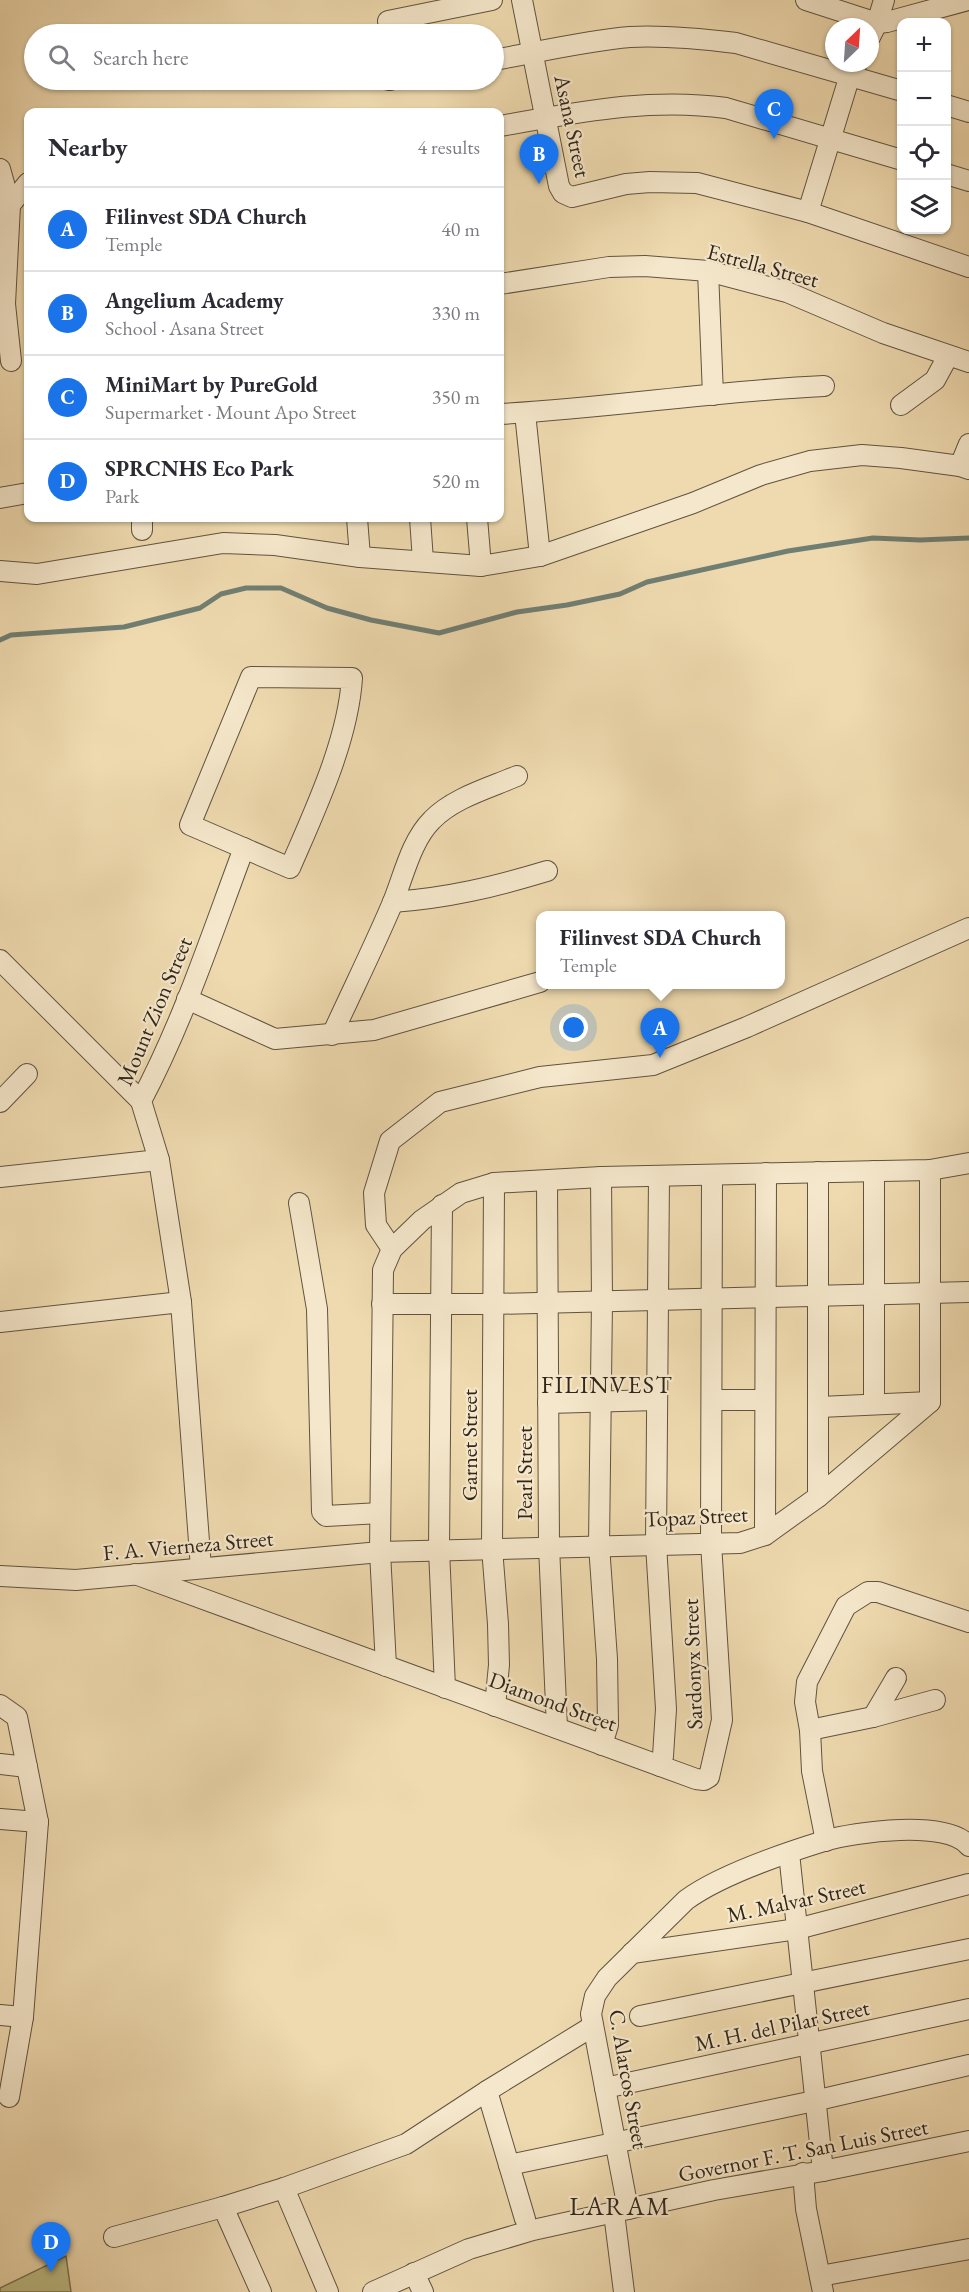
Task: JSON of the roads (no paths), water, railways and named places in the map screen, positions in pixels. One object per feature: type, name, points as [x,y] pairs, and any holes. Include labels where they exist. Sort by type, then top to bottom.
[{"type":"street","points":[[388,21],[492,0]]},
{"type":"street","name":"Asana Street","points":[[522,0],[559,186],[563,193],[572,197],[626,183],[697,183],[808,212]]},
{"type":"street","points":[[806,0],[847,18]]},
{"type":"street","points":[[878,18],[884,0]]},
{"type":"street","points":[[879,27],[887,22],[968,0]]},
{"type":"street","points":[[504,58],[591,42],[633,37],[713,40],[825,63]]},
{"type":"street","points":[[852,72],[808,212],[969,267]]},
{"type":"street","points":[[860,72],[897,89]]},
{"type":"street","points":[[504,125],[618,106],[700,104],[726,108],[897,159]]},
{"type":"street","points":[[951,107],[969,112]]},
{"type":"street","points":[[0,169],[10,205],[3,303],[13,361]]},
{"type":"street","points":[[951,176],[969,181]]},
{"type":"street","points":[[10,205],[24,188]]},
{"type":"street","name":"Estrella Street","points":[[504,283],[609,267],[645,266],[708,271],[787,292],[883,333],[969,362]]},
{"type":"street","points":[[708,271],[713,395]]},
{"type":"street","points":[[901,405],[935,380],[948,356]]},
{"type":"street","points":[[504,414],[768,388],[824,386]]},
{"type":"street","points":[[525,413],[540,556]]},
{"type":"street","points":[[0,572],[37,574],[223,543],[275,544],[360,558],[481,566],[540,556],[693,503],[761,475],[810,461],[862,455],[901,458],[965,468],[969,444]]},
{"type":"street","points":[[0,498],[24,494]]},
{"type":"street","points":[[357,522],[360,558]]},
{"type":"street","points":[[420,522],[423,561]]},
{"type":"street","points":[[477,522],[481,566]]},
{"type":"street","points":[[251,677],[352,678],[351,696],[327,782],[290,868],[244,848],[190,825],[251,677]]},
{"type":"street","points":[[332,1035],[393,902],[412,850],[430,821],[458,802],[517,776]]},
{"type":"street","name":"Mount Zion Street","points":[[201,1568],[181,1302],[159,1160],[141,1101],[155,1075],[187,999],[244,848]]},
{"type":"street","points":[[393,902],[428,900],[466,894],[547,871]]},
{"type":"street","points":[[392,1249],[376,1225],[374,1193],[390,1141],[440,1102],[540,1077],[653,1065],[747,1027],[969,928]]},
{"type":"street","points":[[0,960],[141,1101]]},
{"type":"street","points":[[187,999],[275,1039],[374,1030],[536,983]]},
{"type":"street","points":[[0,1102],[27,1074]]},
{"type":"street","points":[[0,1177],[159,1160]]},
{"type":"street","points":[[386,1666],[380,1552],[383,1270],[392,1249],[442,1205],[461,1193],[494,1183],[601,1177],[930,1170],[969,1163]]},
{"type":"street","points":[[820,1407],[930,1402],[930,1170]]},
{"type":"street","points":[[874,1171],[874,1404]]},
{"type":"street","points":[[818,1172],[817,1295],[820,1407],[818,1497]]},
{"type":"street","points":[[765,1535],[766,1173]]},
{"type":"street","points":[[711,1543],[712,1174]]},
{"type":"street","points":[[659,1176],[656,1544],[666,1709],[663,1756],[660,1766]]},
{"type":"street","points":[[601,1177],[599,1545],[608,1659],[608,1725],[602,1745]]},
{"type":"street","name":"Pearl Street","points":[[547,1181],[549,1546],[557,1728]]},
{"type":"street","name":"Garnet Street","points":[[494,1183],[492,1548],[499,1665],[495,1706]]},
{"type":"street","points":[[298,1203],[317,1309],[322,1512],[326,1516],[380,1513]]},
{"type":"street","points":[[442,1205],[440,1550],[445,1688]]},
{"type":"street","points":[[382,1304],[494,1304],[969,1292]]},
{"type":"street","points":[[0,1322],[181,1302]]},
{"type":"street","points":[[548,1404],[657,1400]]},
{"type":"street","points":[[712,1400],[765,1400]]},
{"type":"street","name":"Topaz Street","points":[[380,1552],[740,1543],[765,1535],[818,1497],[930,1402]]},
{"type":"street","name":"Sardonyx Street","points":[[704,1780],[710,1777],[722,1720],[711,1543]]},
{"type":"street","name":"F. A. Vierneza Street","points":[[0,1576],[76,1580],[380,1552]]},
{"type":"street","name":"Diamond Street","points":[[135,1574],[660,1766],[704,1780]]},
{"type":"street","points":[[826,1841],[812,1771],[810,1730],[805,1702],[807,1682],[846,1606],[858,1596],[868,1592],[878,1592],[969,1622]]},
{"type":"street","points":[[873,1717],[896,1678]]},
{"type":"street","points":[[810,1730],[873,1717],[935,1700]]},
{"type":"street","points":[[0,1705],[18,1717],[38,1822],[23,2017],[7,2071],[9,2097]]},
{"type":"street","points":[[0,1764],[27,1767]]},
{"type":"street","points":[[0,1819],[38,1822]]},
{"type":"street","name":"C. Alarcos Street","points":[[624,2292],[621,2211],[615,2141],[591,2005],[607,1978],[686,1900],[699,1891],[713,1883],[789,1853],[826,1841],[875,1832],[950,1833],[969,1846]]},
{"type":"street","points":[[789,1853],[823,2171]]},
{"type":"street","name":"M. Malvar Street","points":[[632,1953],[797,1929],[969,1884]]},
{"type":"street","points":[[640,2016],[802,1985],[969,1949]]},
{"type":"street","name":"M. H. del Pilar Street","points":[[605,2088],[969,2009]]},
{"type":"street","points":[[0,2015],[23,2017]]},
{"type":"street","points":[[114,2236],[284,2188],[406,2144],[593,2026]]},
{"type":"street","points":[[509,2165],[814,2101],[969,2065]]},
{"type":"street","points":[[487,2091],[525,2218]]},
{"type":"street","name":"Governor F. T. San Luis Street","points":[[373,2292],[469,2249],[532,2230],[969,2141]]},
{"type":"street","points":[[803,2174],[806,2209],[821,2284],[969,2248]]},
{"type":"street","points":[[284,2188],[328,2292]]},
{"type":"street","points":[[223,2207],[261,2292]]},
{"type":"street","points":[[414,2273],[423,2292]]},
{"type":"waterway","points":[[0,640],[11,635],[124,627],[200,608],[221,594],[246,588],[281,588],[327,608],[371,620],[439,633],[517,612],[620,594],[647,582],[788,551],[873,538],[920,540],[969,538]]},
{"type":"place","name":"MiniMart by PureGold","points":[[774,139]]},
{"type":"place","name":"Angelium Academy","points":[[539,184]]},
{"type":"place","name":"Filinvest SDA Church","points":[[660,1058]]},
{"type":"place","name":"SPRCNHS Eco Park","points":[[51,2272]]},
{"type":"district","name":"FILINVEST","points":[[607,1385]]},
{"type":"district","name":"LARAM","points":[[620,2206]]}]
